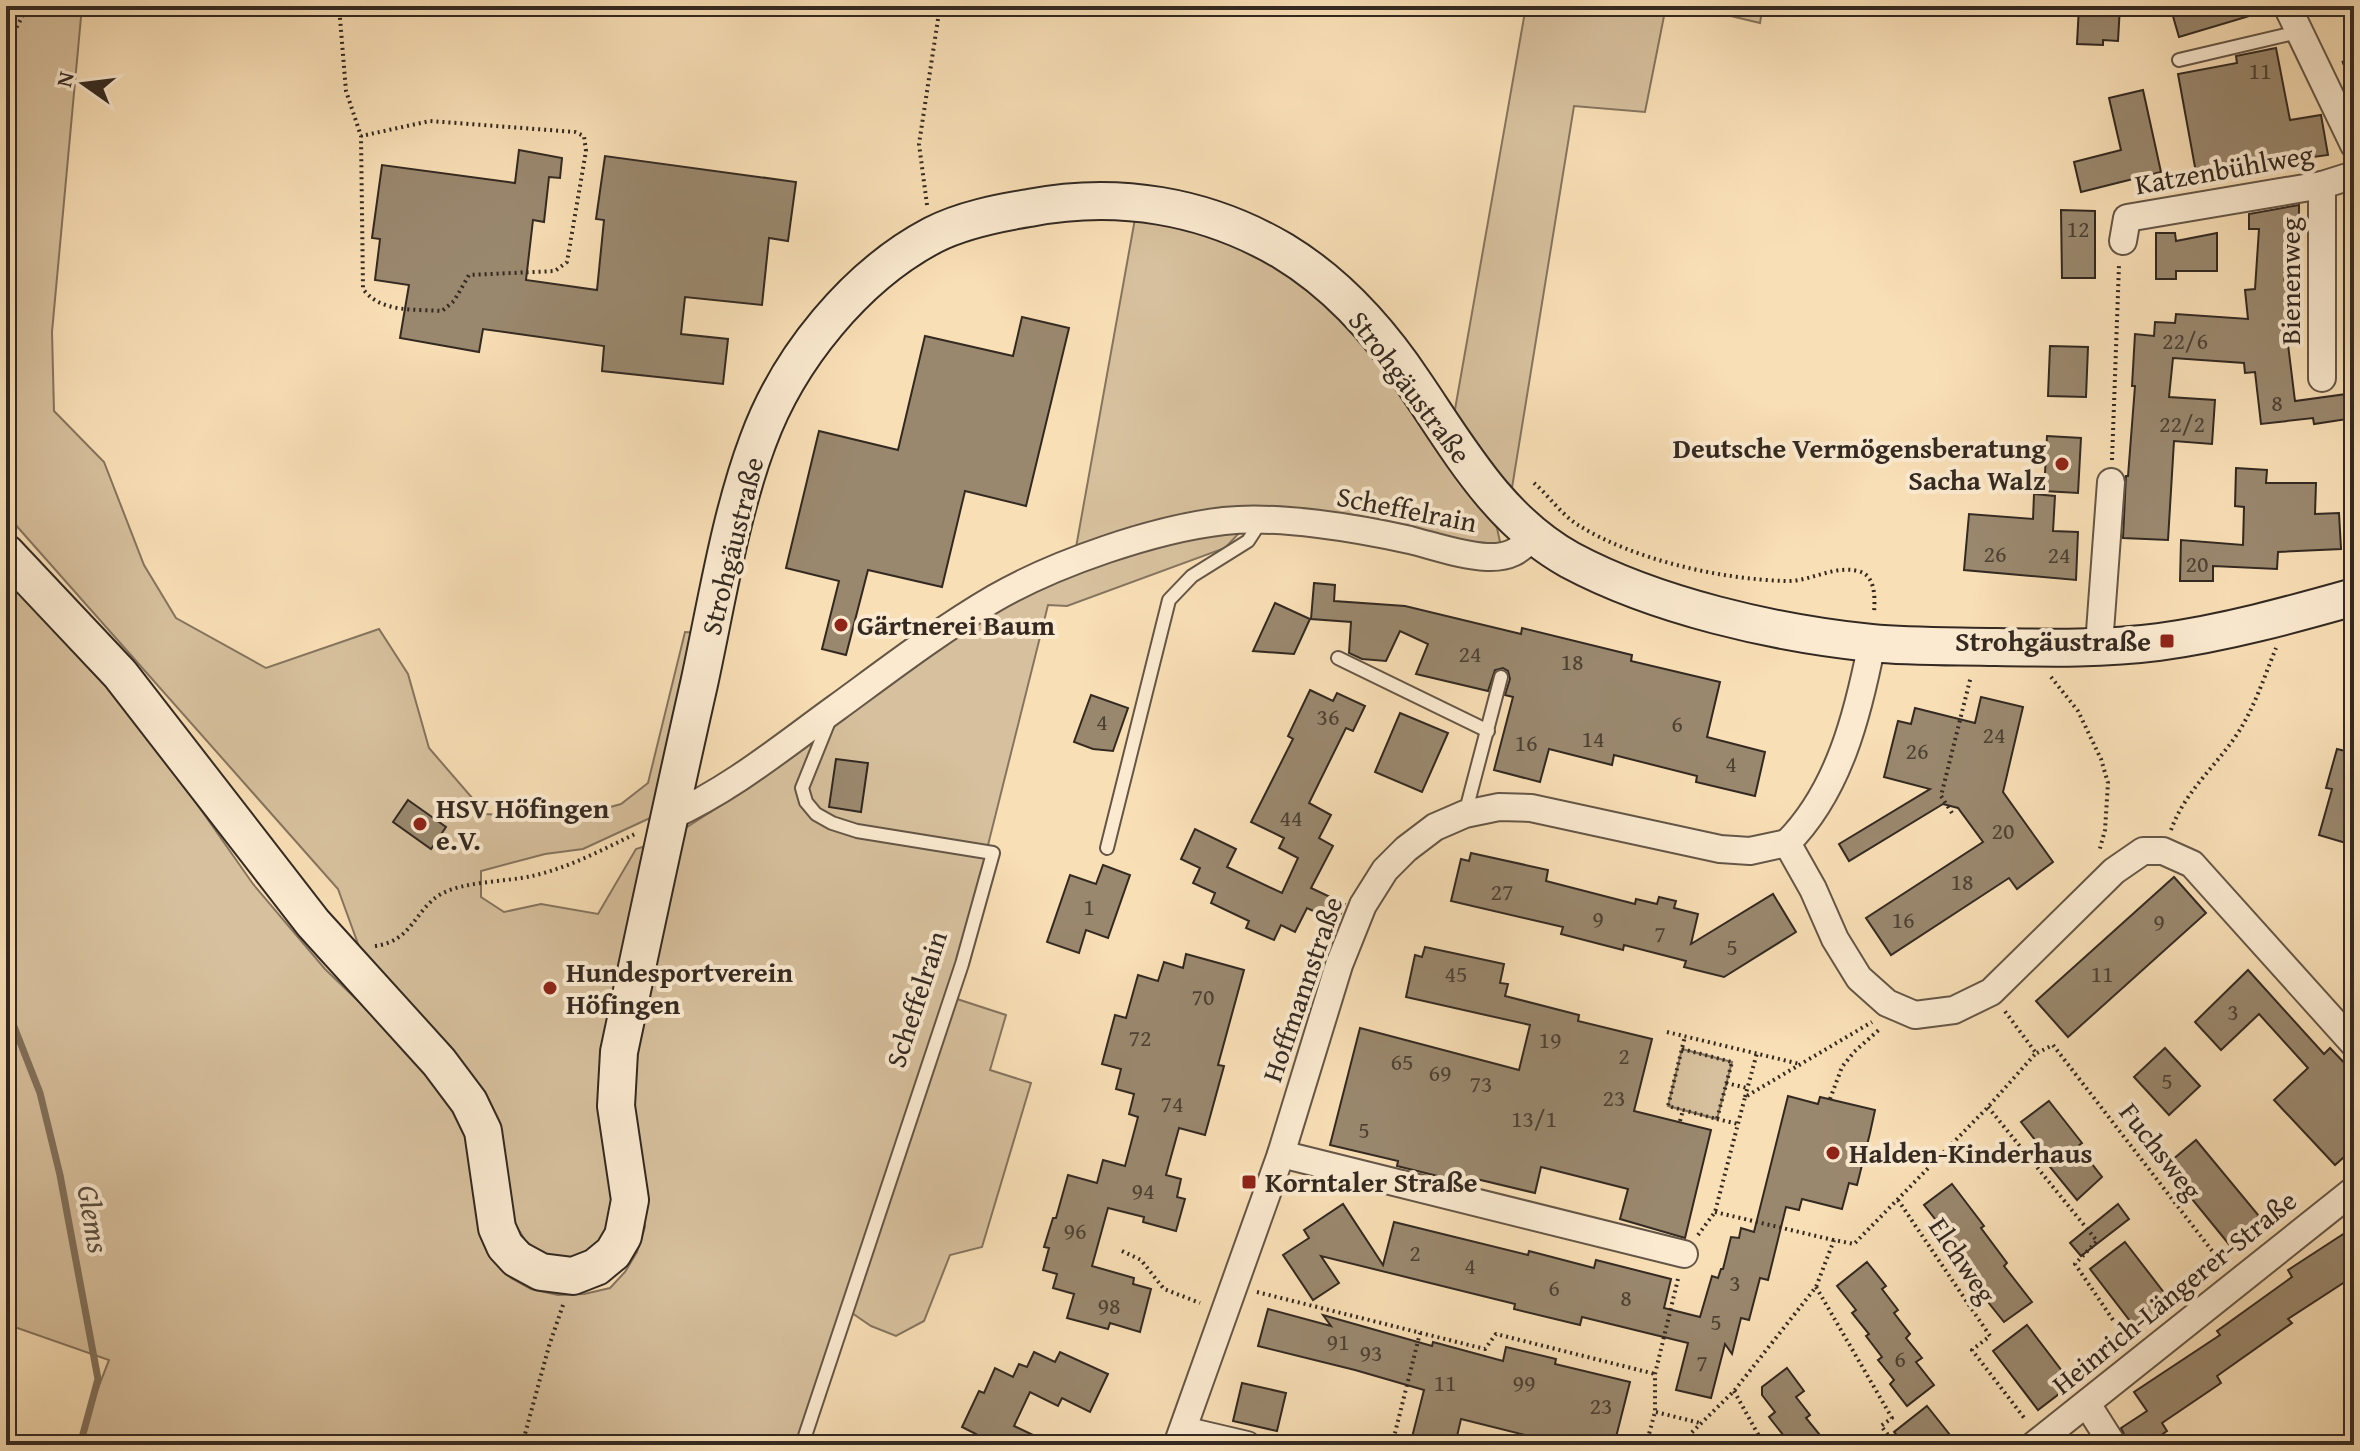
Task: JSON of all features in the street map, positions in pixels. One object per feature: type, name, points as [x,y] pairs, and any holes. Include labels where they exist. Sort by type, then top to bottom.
[{"type":"main road","name":"Strohgäustraße","points":[[573,1276],[596,1267],[613,1253],[623,1236],[627,1219],[630,1200],[616,1106],[619,1052],[740,501],[758,440],[784,382],[815,336],[846,302],[882,270],[935,234],[999,213],[1053,203],[1138,201],[1166,205],[1216,220],[1281,250],[1331,285],[1371,327],[1410,376],[1471,469],[1534,537],[1570,559],[1622,584],[1688,607],[1794,632],[1872,643],[2034,648],[2167,641],[2277,618],[2354,597]]},
{"type":"main road","points":[[6,553],[120,674],[313,923],[439,1062],[469,1102],[483,1131],[497,1228],[505,1246],[517,1259],[541,1272],[573,1276]]},
{"type":"street","points":[[2287,6],[2354,145]]},
{"type":"street","name":"Katzenbühlweg","points":[[2123,241],[2127,218],[2322,185],[2354,175]]},
{"type":"street","name":"Bienenweg","points":[[2322,185],[2322,378]]},
{"type":"street","points":[[2099,645],[2111,482]]},
{"type":"street","name":"Scheffelrain","points":[[669,817],[694,806],[780,750],[833,709],[996,597],[1049,572],[1160,534],[1225,521],[1316,524],[1486,557],[1516,554],[1534,537]]},
{"type":"street","points":[[1872,643],[1863,689],[1824,796],[1804,826],[1787,843],[1813,889],[1835,939],[1859,978],[1887,1003],[1915,1015],[1954,1010],[1991,992],[2114,871],[2143,851],[2163,851],[2192,864],[2354,1044]]},
{"type":"street","name":"Hoffmannstraße","points":[[1180,1438],[1281,1154],[1339,965],[1363,905],[1385,870],[1406,849],[1435,827],[1465,814],[1499,807],[1531,808],[1720,849],[1750,851],[1787,843]]},
{"type":"street","points":[[1281,1154],[1684,1254]]},
{"type":"street","name":"Heinrich-Längerer-Straße","points":[[2034,1445],[2354,1190]]},
{"type":"street","points":[[2087,1404],[2113,1445]]},
{"type":"street","points":[[1180,1438],[1247,1445]]},
{"type":"lane","points":[[2179,60],[2298,32]]},
{"type":"lane","points":[[1107,848],[1169,600],[1192,576],[1248,541],[1261,521]]},
{"type":"lane","points":[[1338,658],[1488,731]]},
{"type":"lane","points":[[1465,814],[1501,677]]},
{"type":"lane","name":"Scheffelrain","points":[[802,1445],[962,964],[993,853],[857,831],[816,814],[806,802],[802,788],[824,740],[833,709]]},
{"type":"path","points":[[6,55],[9,41],[28,6]]},
{"type":"path","points":[[339,6],[346,91],[361,136],[363,289],[371,299],[384,306],[442,311],[454,301],[469,275],[555,271],[567,262],[586,151],[584,136],[575,132],[430,121],[361,136]]},
{"type":"path","points":[[935,234],[924,191],[919,144],[940,6]]},
{"type":"path","points":[[2111,482],[2119,266],[2123,241]]},
{"type":"path","points":[[1534,483],[1577,524],[1618,546],[1663,560],[1731,575],[1787,581],[1810,579],[1838,570],[1859,571],[1874,586],[1872,643]]},
{"type":"path","points":[[2163,851],[2181,808],[2241,729],[2258,696],[2278,643],[2277,618]]},
{"type":"path","points":[[1952,813],[1941,796],[1978,647]]},
{"type":"path","points":[[2034,648],[2062,693],[2078,711],[2101,759],[2108,783],[2105,830],[2090,874],[2087,900]]},
{"type":"path","points":[[368,946],[396,941],[440,895],[470,886],[534,876],[593,855],[669,817]]},
{"type":"path","points":[[1715,1212],[1854,1244],[1988,1107],[2036,1053],[1991,992]]},
{"type":"path","points":[[1745,1097],[1872,1022],[1883,1026],[1842,1067],[1830,1099]]},
{"type":"path","points":[[1667,1032],[1800,1064]]},
{"type":"path","points":[[1685,1036],[1668,1106],[1738,1124]]},
{"type":"path","name":"Fuchsweg","points":[[2036,1053],[2053,1045],[2237,1282]]},
{"type":"path","points":[[1682,1049],[1732,1062],[1717,1119]]},
{"type":"path","points":[[1646,1445],[1655,1412],[1655,1374],[1684,1254],[1715,1212],[1757,1053]]},
{"type":"path","points":[[1726,1083],[1747,1088]]},
{"type":"path","points":[[1988,1107],[2097,1241],[2075,1264],[2128,1342]]},
{"type":"path","points":[[1680,1121],[1683,1110]]},
{"type":"path","name":"Elchweg","points":[[1898,1200],[1990,1336],[1972,1350],[2023,1415]]},
{"type":"path","points":[[1679,1445],[1734,1391],[1816,1287],[1834,1240]]},
{"type":"path","points":[[1122,1251],[1141,1260],[1164,1289],[1185,1299]]},
{"type":"path","points":[[522,1445],[549,1346],[573,1276]]},
{"type":"path","points":[[1816,1287],[1892,1418],[1881,1426],[1896,1445]]},
{"type":"path","points":[[1260,1293],[1485,1349],[1496,1334],[1655,1374]]},
{"type":"path","points":[[1392,1445],[1420,1333]]},
{"type":"path","points":[[1734,1391],[1764,1445]]},
{"type":"path","points":[[1655,1412],[1700,1423]]},
{"type":"shaded area","points":[[6,6],[82,6],[52,332],[54,411],[104,462],[144,565],[176,618],[266,668],[379,629],[408,674],[429,748],[486,814],[549,819],[585,814],[621,804],[648,783],[685,632],[700,633],[661,813],[583,849],[545,854],[481,871],[481,897],[504,912],[541,904],[598,914],[636,849],[655,843],[614,1223],[587,1256],[563,1261],[540,1254],[525,1240],[515,1224],[498,1137],[369,974],[338,889],[6,514]]},
{"type":"shaded area","points":[[1526,6],[1666,6],[1645,112],[1574,106],[1511,494],[1454,415]]},
{"type":"shaded area","points":[[1689,6],[1763,6],[1760,23]]},
{"type":"shaded area","points":[[1136,213],[1175,218],[1296,275],[1386,362],[1425,433],[1497,528],[1500,542],[1487,549],[1296,515],[1075,553]]},
{"type":"shaded area","points":[[1241,531],[1225,548],[1067,606],[1048,605],[988,845],[993,853],[957,999],[1006,1015],[990,1070],[1031,1083],[982,1247],[950,1255],[924,1321],[896,1336],[871,1326],[849,1311],[803,1445],[85,1445],[82,1429],[109,1360],[6,1324],[6,573],[113,684],[253,884],[325,969],[448,1088],[471,1126],[491,1252],[511,1278],[531,1289],[558,1295],[584,1294],[610,1288],[625,1272],[637,1252],[645,1227],[630,1072],[684,829],[754,784],[934,651],[1003,605],[1156,539]]},
{"type":"shaded area","points":[[1682,1049],[1732,1062],[1717,1119],[1668,1106]]},
{"type":"building","points":[[2079,6],[2120,6],[2118,41],[2103,40],[2103,45],[2077,44]]},
{"type":"building","points":[[2170,6],[2266,6],[2266,11],[2179,37]]},
{"type":"building","points":[[2276,48],[2290,120],[2321,115],[2328,155],[2248,166],[2197,178],[2178,74],[2237,63],[2236,56]]},
{"type":"building","points":[[2143,90],[2161,172],[2081,192],[2074,162],[2121,150],[2109,98]]},
{"type":"building","points":[[519,150],[562,158],[560,178],[549,177],[544,222],[533,220],[526,280],[597,290],[604,220],[596,219],[605,156],[796,182],[788,241],[769,238],[762,305],[685,297],[681,334],[728,339],[723,384],[602,371],[604,346],[483,329],[479,352],[400,338],[409,285],[375,280],[380,239],[372,238],[382,165],[515,183]]},
{"type":"building","points":[[2299,205],[2299,228],[2288,228],[2284,287],[2288,286],[2291,319],[2285,320],[2295,401],[2354,393],[2354,418],[2314,424],[2313,418],[2261,424],[2255,372],[2245,373],[2244,363],[2173,358],[2169,397],[2215,400],[2212,444],[2174,441],[2168,540],[2123,538],[2135,386],[2132,386],[2135,334],[2154,336],[2155,322],[2175,323],[2176,314],[2248,319],[2245,290],[2255,289],[2259,229],[2249,229],[2249,214]]},
{"type":"building","points":[[2061,210],[2095,211],[2095,278],[2062,278]]},
{"type":"building","points":[[2156,233],[2175,233],[2176,241],[2217,233],[2217,271],[2176,271],[2176,279],[2156,279]]},
{"type":"building","points":[[1022,317],[1069,328],[1026,506],[965,491],[942,587],[868,570],[846,655],[822,649],[839,581],[786,568],[819,431],[898,450],[925,336],[1013,356]]},
{"type":"building","points":[[2050,346],[2088,347],[2086,397],[2048,396]]},
{"type":"building","name":"Deutsche Vermögensberatung Sacha Walz","points":[[2047,436],[2081,438],[2078,493],[2044,491]]},
{"type":"building","points":[[2236,468],[2267,470],[2266,483],[2316,483],[2315,514],[2339,513],[2341,549],[2278,552],[2277,569],[2213,566],[2213,581],[2180,581],[2181,540],[2243,545],[2244,507],[2235,506]]},
{"type":"building","points":[[2034,494],[2055,496],[2053,531],[2078,532],[2076,580],[1964,570],[1969,514],[2033,519]]},
{"type":"building","points":[[1314,583],[1335,585],[1334,601],[1405,606],[1521,634],[1522,628],[1632,655],[1631,661],[1720,682],[1707,737],[1765,752],[1755,796],[1696,782],[1697,776],[1614,755],[1612,765],[1549,749],[1540,782],[1494,770],[1513,697],[1505,695],[1510,679],[1508,671],[1503,668],[1495,670],[1488,691],[1416,674],[1428,644],[1400,631],[1386,661],[1362,659],[1349,653],[1351,622],[1311,619]]},
{"type":"building","points":[[1275,603],[1310,619],[1294,654],[1253,651]]},
{"type":"building","points":[[1310,690],[1333,701],[1337,693],[1365,706],[1353,731],[1346,728],[1309,803],[1331,815],[1319,838],[1333,846],[1311,888],[1345,904],[1337,922],[1307,908],[1295,932],[1281,925],[1274,940],[1246,928],[1249,921],[1211,903],[1215,893],[1193,883],[1200,868],[1181,859],[1195,829],[1236,849],[1227,867],[1282,893],[1298,858],[1279,848],[1284,838],[1251,822],[1293,739],[1288,736]]},
{"type":"building","points":[[1091,695],[1128,708],[1113,751],[1093,749],[1074,742]]},
{"type":"building","points":[[1981,697],[2023,707],[2003,792],[2053,862],[2017,889],[2009,878],[1891,955],[1866,918],[1983,842],[1958,808],[1943,804],[1849,861],[1839,844],[1930,789],[1884,777],[1898,721],[1911,724],[1915,708],[1975,723]]},
{"type":"building","points":[[1400,713],[1448,733],[1422,792],[1375,772]]},
{"type":"building","points":[[2337,749],[2354,753],[2354,842],[2349,841],[2349,844],[2319,835],[2332,789],[2326,788]]},
{"type":"building","points":[[836,759],[868,763],[861,812],[829,807]]},
{"type":"building","name":"HSV Höfingen e.V.","points":[[408,800],[446,827],[431,849],[393,822]]},
{"type":"building","points":[[1471,853],[1548,870],[1546,881],[1635,904],[1636,899],[1657,904],[1659,897],[1676,901],[1674,908],[1698,914],[1691,944],[1773,894],[1796,932],[1724,977],[1684,967],[1686,961],[1624,945],[1623,950],[1561,934],[1563,927],[1451,901],[1461,859],[1469,861]]},
{"type":"building","points":[[1103,865],[1130,875],[1108,938],[1086,930],[1079,953],[1047,942],[1070,875],[1096,884]]},
{"type":"building","points":[[2174,877],[2206,913],[2068,1037],[2036,1001]]},
{"type":"building","points":[[1425,947],[1504,964],[1500,983],[1508,984],[1505,996],[1579,1015],[1578,1021],[1652,1039],[1634,1111],[1711,1130],[1685,1238],[1620,1219],[1628,1189],[1541,1167],[1535,1193],[1468,1177],[1466,1183],[1397,1166],[1398,1161],[1330,1145],[1360,1028],[1519,1070],[1530,1025],[1406,997],[1415,955],[1422,957]]},
{"type":"building","points":[[1186,954],[1244,970],[1218,1065],[1224,1066],[1205,1135],[1179,1128],[1166,1175],[1181,1179],[1177,1197],[1185,1199],[1176,1231],[1143,1222],[1144,1217],[1108,1208],[1092,1266],[1134,1278],[1133,1284],[1151,1289],[1140,1332],[1110,1323],[1108,1329],[1067,1318],[1074,1294],[1053,1288],[1057,1274],[1043,1270],[1049,1248],[1044,1247],[1068,1175],[1097,1183],[1103,1160],[1125,1166],[1138,1117],[1129,1114],[1134,1094],[1116,1089],[1121,1069],[1102,1064],[1115,1015],[1126,1018],[1138,975],[1158,981],[1164,962],[1183,968]]},
{"type":"building","points":[[2248,970],[2324,1054],[2330,1048],[2354,1073],[2354,1148],[2335,1165],[2274,1100],[2308,1068],[2259,1014],[2221,1050],[2195,1022]]},
{"type":"building","points":[[2165,1048],[2200,1086],[2169,1115],[2134,1077]]},
{"type":"building","points":[[1788,1096],[1818,1104],[1820,1097],[1875,1110],[1857,1185],[1849,1183],[1842,1209],[1802,1199],[1799,1210],[1786,1207],[1768,1280],[1760,1278],[1749,1320],[1741,1318],[1732,1354],[1725,1344],[1711,1398],[1676,1390],[1688,1343],[1582,1317],[1580,1325],[1514,1309],[1515,1304],[1321,1256],[1339,1283],[1313,1300],[1283,1255],[1309,1238],[1304,1230],[1343,1204],[1383,1265],[1394,1222],[1528,1255],[1529,1251],[1594,1268],[1596,1260],[1671,1279],[1664,1308],[1700,1317],[1712,1276],[1718,1278],[1723,1269],[1731,1237],[1739,1238],[1741,1228],[1754,1232]]},
{"type":"building","points":[[2049,1101],[2082,1143],[2078,1146],[2102,1177],[2077,1200],[2050,1167],[2054,1164],[2021,1122]]},
{"type":"building","points":[[2196,1140],[2264,1222],[2232,1248],[2165,1166]]},
{"type":"building","points":[[1952,1184],[1984,1226],[1981,1228],[2007,1263],[2004,1266],[2032,1302],[2004,1322],[1976,1287],[1981,1284],[1953,1250],[1957,1247],[1924,1205]]},
{"type":"building","points":[[2118,1204],[2129,1219],[2081,1256],[2070,1243]]},
{"type":"building","points":[[2354,1227],[2354,1276],[2288,1319],[2292,1323],[2217,1376],[2221,1383],[2162,1423],[2167,1431],[2147,1445],[2129,1445],[2121,1428],[2147,1411],[2134,1392],[2220,1335],[2217,1331],[2292,1277],[2288,1270]]},
{"type":"building","points":[[2125,1242],[2172,1303],[2137,1330],[2090,1269]]},
{"type":"building","points":[[1867,1262],[1886,1286],[1882,1289],[1898,1310],[1894,1313],[1910,1334],[1906,1338],[1922,1358],[1916,1362],[1934,1385],[1907,1406],[1890,1384],[1894,1380],[1878,1360],[1882,1357],[1866,1336],[1869,1334],[1852,1313],[1856,1310],[1837,1286]]},
{"type":"building","points":[[1268,1309],[1331,1326],[1323,1315],[1432,1346],[1433,1342],[1503,1361],[1506,1347],[1556,1359],[1555,1364],[1630,1382],[1614,1445],[1565,1445],[1461,1419],[1455,1445],[1410,1445],[1424,1390],[1258,1346]]},
{"type":"building","points":[[2027,1325],[2072,1384],[2038,1410],[1993,1351]]},
{"type":"building","points":[[1034,1352],[1055,1362],[1060,1352],[1108,1374],[1090,1412],[1062,1398],[1058,1406],[1030,1392],[1014,1426],[1054,1445],[971,1445],[976,1434],[962,1427],[979,1391],[984,1393],[995,1368],[1013,1377],[1019,1364],[1027,1367]]},
{"type":"building","points":[[1787,1368],[1804,1391],[1796,1397],[1810,1415],[1806,1418],[1820,1435],[1806,1445],[1791,1445],[1769,1417],[1775,1412],[1762,1395],[1762,1387]]},
{"type":"building","points":[[1242,1383],[1286,1393],[1277,1431],[1233,1421]]},
{"type":"building","points":[[1927,1406],[1958,1445],[1905,1445],[1894,1432]]},
{"type":"waterway","name":"Glems","points":[[6,1006],[40,1093],[60,1175],[98,1379],[80,1445]]},
{"type":"place","name":"Deutsche Vermögensberatung Sacha Walz","points":[[2062,464]]},
{"type":"place","name":"Gärtnerei Baum","points":[[841,625]]},
{"type":"place","name":"Strohgäustraße","points":[[2167,641]]},
{"type":"place","name":"HSV Höfingen e.V.","points":[[420,824]]},
{"type":"place","name":"Hundesportverein Höfingen","points":[[550,988]]},
{"type":"place","name":"Halden-Kinderhaus","points":[[1833,1153]]},
{"type":"place","name":"Korntaler Straße","points":[[1249,1182]]}]
